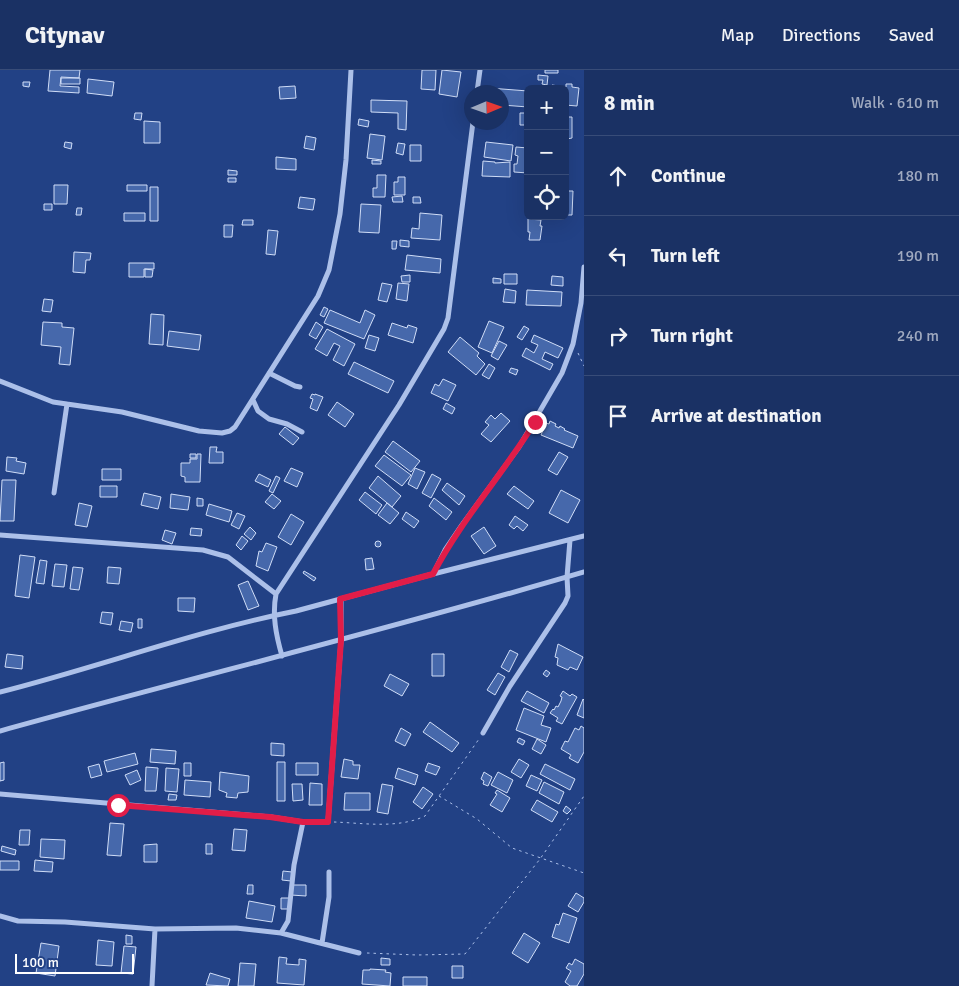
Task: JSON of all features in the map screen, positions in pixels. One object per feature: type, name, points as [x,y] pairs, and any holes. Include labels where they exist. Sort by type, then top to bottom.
[{"type":"street","points":[[0,381],[53,402],[122,412],[199,431],[222,433],[230,431],[253,400],[318,296],[330,270],[340,214],[346,160],[351,70]]},
{"type":"street","points":[[478,85],[480,70]]},
{"type":"street","points":[[282,656],[276,634],[274,616],[276,594],[399,406],[444,329],[448,318],[472,130]]},
{"type":"street","points":[[433,574],[445,550],[519,447],[562,373],[573,344],[581,303],[584,267]]},
{"type":"street","points":[[269,373],[294,386],[300,387]]},
{"type":"street","points":[[253,400],[258,411],[269,418],[288,424],[302,432]]},
{"type":"street","points":[[54,493],[67,404]]},
{"type":"street","points":[[0,534],[203,550],[228,557],[276,594]]},
{"type":"street","points":[[0,692],[150,648],[296,612],[433,574],[584,536]]},
{"type":"street","points":[[482,733],[510,686],[565,603],[568,596],[567,577],[570,540]]},
{"type":"street","points":[[0,731],[202,675],[341,640],[584,572]]},
{"type":"street","points":[[0,794],[270,817],[303,822],[328,822],[341,640],[340,599]]},
{"type":"street","points":[[281,933],[288,921],[294,865],[303,822]]},
{"type":"street","points":[[322,943],[329,897],[329,872]]},
{"type":"street","points":[[0,916],[18,921],[65,922],[155,929],[236,928],[281,933],[359,952]]},
{"type":"street","points":[[152,986],[155,929]]},
{"type":"path","points":[[573,344],[584,366]]},
{"type":"path","points":[[328,822],[389,824],[419,819],[425,816],[482,733]]},
{"type":"path","points":[[439,796],[477,819],[512,848],[540,859],[584,872]]},
{"type":"path","points":[[359,952],[417,955],[465,954],[540,859],[584,796]]},
{"type":"building","points":[[50,70],[80,70],[79,78],[61,77],[60,86],[79,87],[79,93],[48,91]]},
{"type":"building","points":[[422,70],[436,70],[435,90],[421,89]]},
{"type":"building","points":[[442,70],[461,72],[457,97],[439,94]]},
{"type":"building","points":[[545,70],[558,70],[558,73],[545,73]]},
{"type":"building","points":[[538,75],[548,76],[547,85],[542,84],[543,80],[538,80]]},
{"type":"building","points":[[61,78],[80,78],[80,84],[61,84]]},
{"type":"building","points":[[88,79],[114,82],[112,96],[87,93]]},
{"type":"building","points":[[23,82],[30,82],[29,87],[23,86]]},
{"type":"building","points":[[572,84],[572,87],[579,88],[577,106],[569,105],[569,85],[566,85]]},
{"type":"building","points":[[295,86],[296,98],[280,99],[279,87]]},
{"type":"building","points":[[509,90],[524,91],[524,107],[509,106]]},
{"type":"building","points":[[371,100],[407,101],[406,130],[398,129],[398,113],[371,112]]},
{"type":"building","points":[[135,113],[142,113],[141,120],[134,119]]},
{"type":"building","points":[[520,113],[524,113],[524,125],[520,125]]},
{"type":"building","points":[[569,117],[572,117],[572,138],[569,139]]},
{"type":"building","points":[[359,119],[369,121],[368,127],[358,125]]},
{"type":"building","points":[[144,121],[160,122],[160,143],[144,143]]},
{"type":"building","points":[[370,134],[385,136],[382,160],[367,158]]},
{"type":"building","points":[[306,136],[316,138],[314,150],[304,148]]},
{"type":"building","points":[[65,142],[72,143],[71,149],[64,147]]},
{"type":"building","points":[[486,142],[513,145],[511,161],[484,157]]},
{"type":"building","points":[[398,143],[405,144],[403,155],[396,153]]},
{"type":"building","points":[[410,145],[421,145],[421,161],[410,161]]},
{"type":"building","points":[[516,147],[524,148],[524,173],[514,172],[514,164],[517,164],[518,156],[515,155]]},
{"type":"building","points":[[276,157],[296,159],[296,170],[276,169]]},
{"type":"building","points":[[372,160],[381,161],[381,164],[372,164]]},
{"type":"building","points":[[483,161],[495,163],[510,162],[510,177],[482,176]]},
{"type":"building","points":[[228,170],[237,171],[237,175],[228,175]]},
{"type":"building","points":[[377,175],[386,175],[385,197],[373,197],[373,188],[377,188]]},
{"type":"building","points":[[398,177],[405,177],[405,195],[394,195],[394,182],[398,182]]},
{"type":"building","points":[[228,178],[236,178],[236,182],[228,182]]},
{"type":"building","points":[[54,185],[68,185],[67,204],[54,204]]},
{"type":"building","points":[[127,185],[147,185],[147,191],[127,191]]},
{"type":"building","points":[[150,187],[158,187],[158,221],[150,221]]},
{"type":"building","points":[[569,191],[573,191],[572,215],[569,215]]},
{"type":"building","points":[[402,196],[403,202],[393,202],[392,197]]},
{"type":"building","points":[[300,197],[315,199],[313,210],[298,208]]},
{"type":"building","points":[[413,197],[420,197],[421,203],[413,203]]},
{"type":"building","points":[[44,204],[52,204],[52,210],[44,210]]},
{"type":"building","points":[[361,204],[381,205],[379,233],[359,232]]},
{"type":"building","points":[[77,208],[82,208],[81,215],[76,215]]},
{"type":"building","points":[[124,213],[145,213],[145,221],[124,221]]},
{"type":"building","points":[[420,213],[442,215],[440,240],[411,238],[412,228],[419,229]]},
{"type":"building","points":[[243,220],[253,220],[253,225],[242,225]]},
{"type":"building","points":[[528,220],[541,220],[540,240],[529,240],[530,232],[528,232]]},
{"type":"building","points":[[224,225],[233,225],[232,237],[224,237]]},
{"type":"building","points":[[268,230],[278,231],[275,255],[266,254]]},
{"type":"building","points":[[400,240],[409,241],[409,247],[400,246]]},
{"type":"building","points":[[392,241],[397,241],[396,249],[392,249]]},
{"type":"building","points":[[74,252],[91,253],[90,260],[86,260],[85,273],[73,272]]},
{"type":"building","points":[[407,255],[441,259],[440,273],[405,270]]},
{"type":"building","points":[[129,263],[154,263],[154,269],[144,269],[144,277],[129,277]]},
{"type":"building","points":[[145,269],[153,270],[152,277],[145,277]]},
{"type":"building","points":[[504,274],[517,274],[517,284],[504,284]]},
{"type":"building","points":[[410,275],[410,282],[402,282],[401,276]]},
{"type":"building","points":[[552,276],[563,277],[563,286],[551,285]]},
{"type":"building","points":[[493,278],[501,279],[501,283],[493,283]]},
{"type":"building","points":[[382,283],[392,285],[387,302],[378,300]]},
{"type":"building","points":[[398,283],[409,284],[407,301],[396,299]]},
{"type":"building","points":[[505,289],[516,291],[515,303],[503,302]]},
{"type":"building","points":[[527,290],[562,292],[561,306],[526,305]]},
{"type":"building","points":[[44,299],[53,300],[51,312],[42,311]]},
{"type":"building","points":[[324,307],[328,309],[324,317],[320,315]]},
{"type":"building","points":[[330,310],[360,323],[365,310],[375,315],[364,339],[324,323]]},
{"type":"building","points":[[151,314],[164,315],[163,345],[149,344]]},
{"type":"building","points":[[489,321],[504,327],[492,353],[478,347]]},
{"type":"building","points":[[43,322],[62,323],[62,327],[74,328],[70,365],[59,364],[61,347],[41,345]]},
{"type":"building","points":[[316,322],[323,327],[316,339],[309,335]]},
{"type":"building","points":[[392,323],[407,328],[408,325],[417,328],[413,343],[388,335]]},
{"type":"building","points":[[524,326],[529,329],[522,340],[517,337]]},
{"type":"building","points":[[327,329],[355,344],[344,366],[333,360],[340,346],[334,343],[327,356],[315,349]]},
{"type":"building","points":[[169,331],[201,335],[199,350],[167,346]]},
{"type":"building","points":[[369,335],[379,338],[375,351],[365,348]]},
{"type":"building","points":[[534,335],[563,348],[558,358],[545,352],[542,359],[553,364],[550,370],[522,356],[526,348],[534,353],[538,345],[531,342]]},
{"type":"building","points":[[460,337],[479,353],[477,356],[485,364],[476,375],[448,352]]},
{"type":"building","points":[[499,341],[507,345],[498,360],[491,356]]},
{"type":"building","points":[[354,362],[394,381],[388,393],[348,374]]},
{"type":"building","points":[[489,364],[495,368],[489,379],[482,375]]},
{"type":"building","points":[[511,368],[518,370],[516,375],[509,372]]},
{"type":"building","points":[[443,379],[456,385],[448,401],[431,393],[435,384],[439,386]]},
{"type":"building","points":[[312,394],[323,397],[317,411],[310,408],[313,399],[310,398]]},
{"type":"building","points":[[337,402],[354,414],[345,427],[328,415]]},
{"type":"building","points":[[446,403],[455,408],[452,414],[443,409]]},
{"type":"building","points":[[501,413],[510,421],[491,442],[481,434],[489,425],[485,422],[491,415],[495,419]]},
{"type":"building","points":[[550,421],[556,424],[555,426],[559,428],[560,426],[564,430],[578,436],[573,448],[541,435],[546,423],[549,424]]},
{"type":"building","points":[[285,427],[299,438],[293,445],[279,434]]},
{"type":"building","points":[[393,441],[420,461],[411,472],[385,452]]},
{"type":"building","points":[[210,447],[217,447],[216,452],[223,452],[223,463],[209,463]]},
{"type":"building","points":[[559,452],[568,457],[557,475],[548,470]]},
{"type":"building","points":[[190,454],[196,454],[196,458],[190,458]]},
{"type":"building","points":[[197,454],[201,454],[200,482],[185,482],[185,477],[181,476],[181,463],[190,463],[190,459],[197,459]]},
{"type":"building","points":[[384,455],[411,475],[402,486],[375,466]]},
{"type":"building","points":[[7,457],[17,458],[16,461],[26,463],[24,474],[6,471]]},
{"type":"building","points":[[291,468],[303,473],[297,487],[284,481]]},
{"type":"building","points":[[415,468],[425,472],[417,489],[408,484]]},
{"type":"building","points":[[102,469],[121,469],[121,480],[102,480]]},
{"type":"building","points":[[259,474],[271,480],[268,487],[255,481]]},
{"type":"building","points":[[432,474],[441,479],[431,498],[422,493]]},
{"type":"building","points":[[276,476],[280,478],[273,493],[269,491]]},
{"type":"building","points":[[378,476],[401,496],[392,507],[369,488]]},
{"type":"building","points":[[2,480],[16,480],[14,521],[0,521]]},
{"type":"building","points":[[447,483],[465,496],[459,505],[442,490]]},
{"type":"building","points":[[100,486],[117,486],[117,497],[100,497]]},
{"type":"building","points":[[514,486],[534,501],[528,509],[507,494]]},
{"type":"building","points":[[561,490],[580,500],[568,523],[549,513]]},
{"type":"building","points":[[365,492],[382,505],[376,514],[359,500]]},
{"type":"building","points":[[144,493],[161,497],[158,509],[141,505]]},
{"type":"building","points":[[171,494],[190,497],[188,510],[170,508]]},
{"type":"building","points":[[272,494],[281,501],[274,509],[265,502]]},
{"type":"building","points":[[197,498],[203,499],[203,506],[197,506]]},
{"type":"building","points":[[434,498],[452,512],[446,520],[429,506]]},
{"type":"building","points":[[79,503],[92,506],[87,527],[75,525]]},
{"type":"building","points":[[387,503],[399,513],[390,524],[378,515]]},
{"type":"building","points":[[209,504],[232,511],[229,522],[206,515]]},
{"type":"building","points":[[406,512],[419,521],[414,528],[402,519]]},
{"type":"building","points":[[237,513],[245,516],[239,529],[231,525]]},
{"type":"building","points":[[291,514],[304,522],[291,545],[278,537]]},
{"type":"building","points":[[515,516],[528,525],[523,531],[517,526],[514,529],[509,525]]},
{"type":"building","points":[[250,527],[256,533],[251,540],[244,534]]},
{"type":"building","points":[[484,527],[496,546],[484,554],[471,536]]},
{"type":"building","points":[[191,528],[202,529],[201,536],[190,535]]},
{"type":"building","points":[[165,530],[176,533],[172,544],[162,540]]},
{"type":"building","points":[[242,536],[248,541],[241,550],[236,545]]},
{"type":"building","points":[[378,541],[381,544],[378,547],[375,544]]},
{"type":"building","points":[[266,543],[277,547],[268,571],[256,566],[259,551],[262,552]]},
{"type":"building","points":[[20,555],[35,557],[29,598],[15,596]]},
{"type":"building","points":[[372,558],[374,569],[366,570],[365,559]]},
{"type":"building","points":[[40,560],[47,561],[44,584],[36,583]]},
{"type":"building","points":[[55,564],[67,565],[64,587],[52,586]]},
{"type":"building","points":[[73,567],[83,568],[79,590],[70,589]]},
{"type":"building","points":[[108,567],[121,568],[119,584],[107,583]]},
{"type":"building","points":[[304,571],[316,578],[314,581],[303,573]]},
{"type":"building","points":[[248,581],[259,606],[248,610],[238,585]]},
{"type":"building","points":[[178,598],[195,598],[194,612],[178,611]]},
{"type":"building","points":[[102,612],[113,613],[111,625],[100,623]]},
{"type":"building","points":[[138,619],[142,619],[142,628],[138,628]]},
{"type":"building","points":[[121,621],[133,623],[131,632],[119,630]]},
{"type":"building","points":[[558,644],[583,657],[577,670],[570,667],[568,670],[557,665],[558,658],[555,657]]},
{"type":"building","points":[[510,650],[518,654],[509,672],[501,667]]},
{"type":"building","points":[[7,654],[23,656],[22,669],[5,667]]},
{"type":"building","points":[[432,654],[444,654],[444,676],[432,676]]},
{"type":"building","points":[[546,670],[550,673],[547,677],[543,674]]},
{"type":"building","points":[[498,673],[505,677],[495,695],[487,690]]},
{"type":"building","points":[[390,674],[409,684],[402,696],[384,686]]},
{"type":"building","points":[[527,691],[549,703],[544,713],[521,701]]},
{"type":"building","points":[[563,691],[570,696],[572,694],[577,697],[562,724],[556,721],[558,718],[550,713],[556,706],[558,707]]},
{"type":"building","points":[[584,700],[584,718],[577,715]]},
{"type":"building","points":[[524,708],[544,716],[541,725],[551,728],[546,742],[516,730]]},
{"type":"building","points":[[430,722],[459,743],[452,752],[423,732]]},
{"type":"building","points":[[581,726],[584,728],[584,752],[578,763],[569,758],[571,755],[561,749],[565,741],[568,742],[575,728],[579,730]]},
{"type":"building","points":[[401,728],[411,734],[405,746],[395,741]]},
{"type":"building","points":[[519,738],[525,741],[523,745],[517,742]]},
{"type":"building","points":[[537,739],[546,745],[541,754],[532,749]]},
{"type":"building","points":[[271,743],[284,744],[284,756],[271,755]]},
{"type":"building","points":[[151,749],[176,751],[175,764],[150,762]]},
{"type":"building","points":[[135,753],[138,764],[107,772],[104,761]]},
{"type":"building","points":[[344,759],[353,761],[353,765],[360,765],[358,779],[341,777]]},
{"type":"building","points":[[519,759],[529,765],[521,778],[511,772]]},
{"type":"building","points":[[4,762],[4,780],[0,781],[0,763]]},
{"type":"building","points":[[277,762],[285,762],[285,801],[277,801]]},
{"type":"building","points":[[184,763],[191,763],[191,776],[184,776]]},
{"type":"building","points":[[296,763],[318,763],[318,775],[296,775]]},
{"type":"building","points":[[428,763],[440,767],[436,775],[425,771]]},
{"type":"building","points":[[99,764],[102,775],[91,778],[88,767]]},
{"type":"building","points":[[545,764],[575,779],[570,790],[540,774]]},
{"type":"building","points":[[146,767],[158,768],[156,791],[145,791]]},
{"type":"building","points":[[166,768],[179,769],[177,792],[165,791]]},
{"type":"building","points":[[398,768],[418,775],[415,785],[395,778]]},
{"type":"building","points":[[137,770],[141,780],[130,785],[125,775]]},
{"type":"building","points":[[220,772],[249,776],[248,792],[238,793],[237,798],[226,797],[227,793],[219,790]]},
{"type":"building","points":[[484,772],[492,777],[488,786],[483,784],[484,781],[481,779]]},
{"type":"building","points":[[498,772],[513,780],[507,793],[491,785]]},
{"type":"building","points":[[531,775],[542,780],[537,791],[526,786]]},
{"type":"building","points":[[185,780],[211,782],[210,797],[184,795]]},
{"type":"building","points":[[544,782],[564,792],[559,804],[539,793]]},
{"type":"building","points":[[310,783],[322,784],[322,805],[309,805]]},
{"type":"building","points":[[292,784],[302,784],[303,800],[293,801]]},
{"type":"building","points":[[382,784],[393,786],[388,814],[377,812]]},
{"type":"building","points":[[423,787],[433,794],[422,809],[413,802]]},
{"type":"building","points":[[497,790],[510,798],[502,812],[490,805],[497,794],[495,793]]},
{"type":"building","points":[[345,793],[370,793],[370,810],[344,810]]},
{"type":"building","points":[[169,794],[177,795],[176,800],[168,800]]},
{"type":"building","points":[[537,800],[558,812],[552,822],[531,810]]},
{"type":"building","points":[[566,806],[571,810],[567,814],[563,811]]},
{"type":"building","points":[[110,823],[124,824],[121,856],[107,855]]},
{"type":"building","points":[[234,829],[247,830],[245,851],[232,850]]},
{"type":"building","points":[[20,830],[30,830],[29,845],[19,845]]},
{"type":"building","points":[[41,839],[65,840],[64,859],[40,857]]},
{"type":"building","points":[[157,844],[157,862],[144,862],[144,845]]},
{"type":"building","points":[[206,844],[212,844],[212,854],[206,854]]},
{"type":"building","points":[[2,846],[16,850],[15,855],[1,851]]},
{"type":"building","points":[[35,860],[53,862],[52,872],[34,871]]},
{"type":"building","points":[[0,861],[19,861],[19,870],[0,870]]},
{"type":"building","points":[[283,871],[292,872],[291,881],[282,880]]},
{"type":"building","points":[[248,885],[253,885],[253,894],[247,894]]},
{"type":"building","points":[[292,885],[306,885],[306,896],[291,895]]},
{"type":"building","points":[[576,893],[584,898],[584,902],[578,912],[568,906]]},
{"type":"building","points":[[281,898],[290,898],[290,909],[281,909]]},
{"type":"building","points":[[249,901],[275,906],[272,922],[246,918]]},
{"type":"building","points":[[563,913],[577,918],[569,943],[552,937],[556,924],[559,925]]},
{"type":"building","points":[[524,933],[540,943],[528,963],[512,953]]},
{"type":"building","points":[[126,935],[132,936],[132,944],[126,944]]},
{"type":"building","points":[[98,940],[114,942],[112,966],[96,965]]},
{"type":"building","points":[[41,943],[59,946],[55,976],[36,973]]},
{"type":"building","points":[[124,946],[136,947],[133,974],[121,973]]},
{"type":"building","points":[[279,957],[287,958],[286,964],[299,965],[299,959],[306,960],[304,985],[277,983]]},
{"type":"building","points":[[381,958],[390,959],[390,965],[381,965]]},
{"type":"building","points":[[575,959],[584,964],[584,974],[577,986],[570,986],[565,982],[571,971],[566,968],[569,963],[572,965]]},
{"type":"building","points":[[240,963],[256,964],[254,986],[238,986]]},
{"type":"building","points":[[452,966],[463,966],[463,978],[452,978]]},
{"type":"building","points":[[363,970],[386,970],[385,972],[391,973],[390,986],[362,984]]},
{"type":"building","points":[[210,973],[230,979],[228,986],[206,985]]},
{"type":"building","points":[[403,977],[427,977],[427,986],[403,986]]},
{"type":"route","points":[[118,805],[270,817],[303,822],[328,822],[332,790],[341,640],[340,599],[433,574],[445,550],[535,422]]}]
